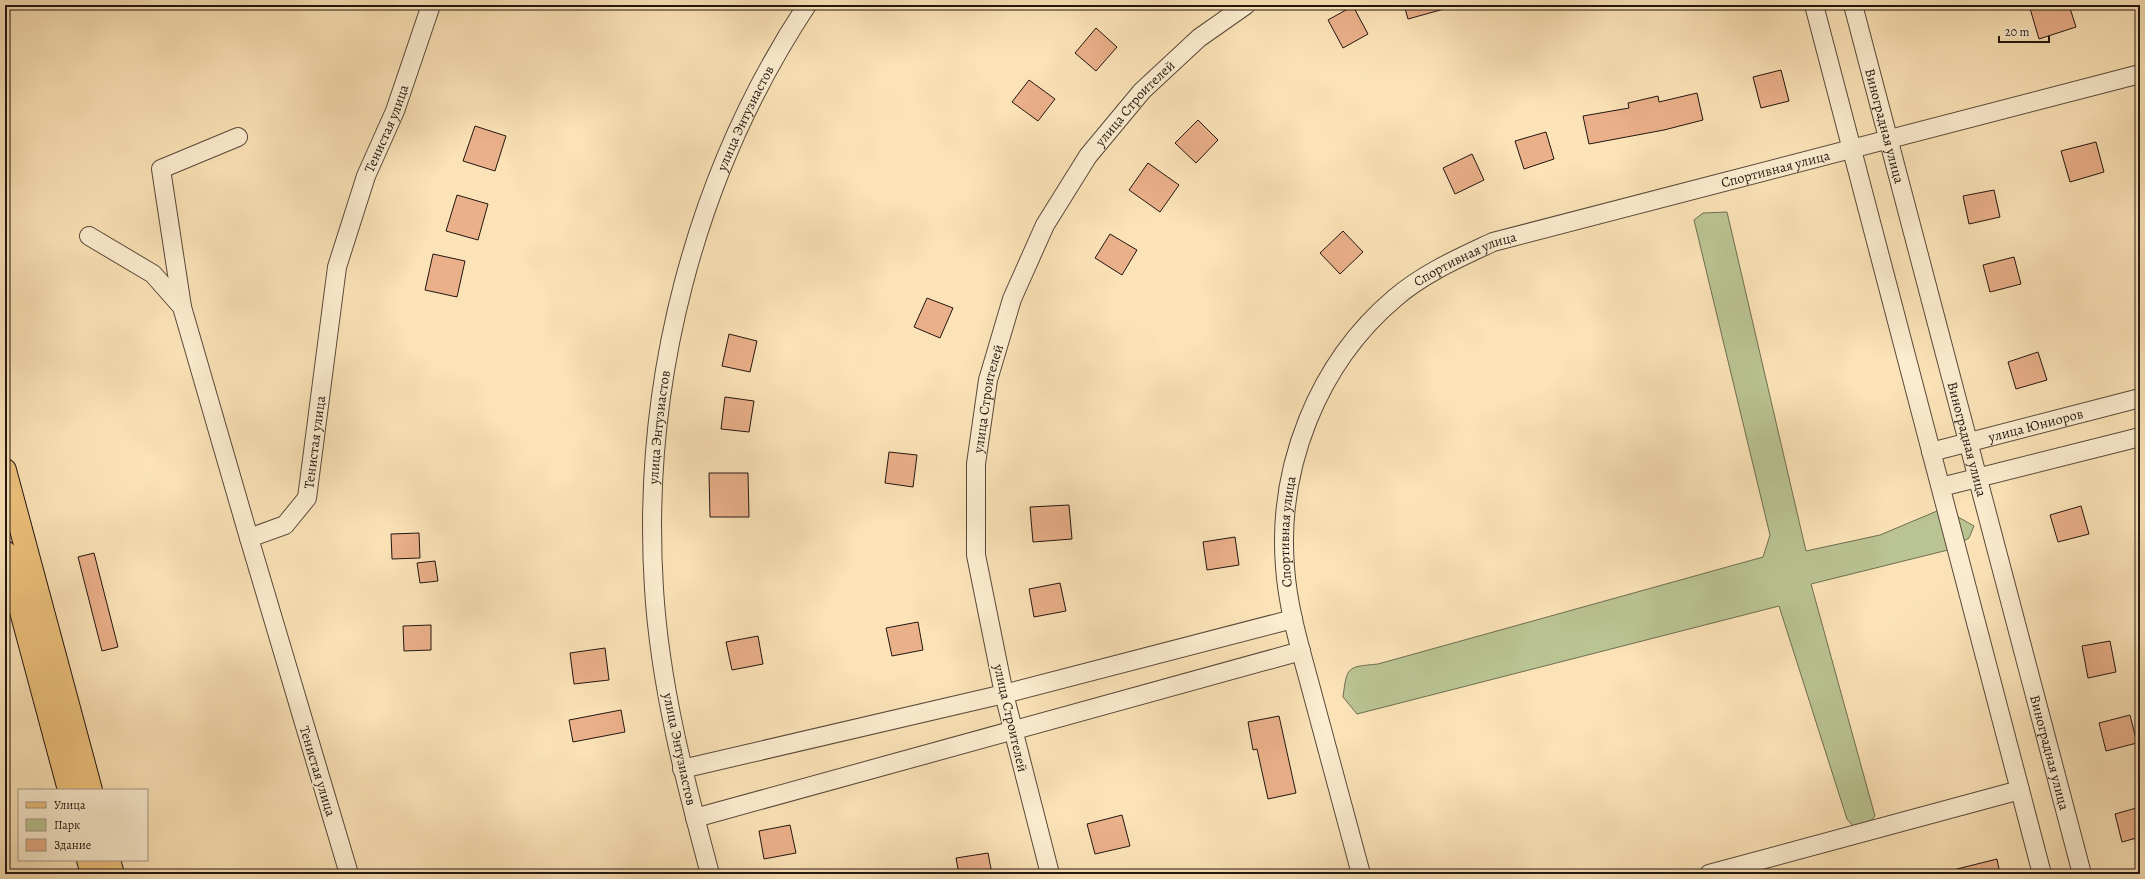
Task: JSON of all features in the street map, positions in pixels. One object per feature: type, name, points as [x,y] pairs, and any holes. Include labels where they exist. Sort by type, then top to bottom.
[{"type":"main road","points":[[5,470],[91,789]]},
{"type":"main road","points":[[5,552],[69,789]]},
{"type":"main road","points":[[88,861],[92,874]]},
{"type":"main road","points":[[109,861],[113,874]]},
{"type":"street","name":"Тенистая улица","points":[[349,874],[249,538],[285,525],[307,498],[337,267],[366,176],[395,111],[431,5]]},
{"type":"street","name":"улица Энтузиастов","points":[[710,874],[682,769],[661,653],[654,590],[652,527],[657,419],[669,343],[686,271],[721,167],[767,71],[807,5]]},
{"type":"street","name":"улица Строителей","points":[[1050,874],[1004,694],[976,555],[976,464],[988,380],[1012,299],[1046,225],[1088,156],[1142,91],[1199,38],[1246,5]]},
{"type":"street","points":[[1814,5],[2042,874]]},
{"type":"street","name":"Виноградная улица","points":[[1853,5],[2082,874]]},
{"type":"street","name":"Спортивная улица","points":[[1361,874],[1301,651],[1293,619],[1284,568],[1284,522],[1295,454],[1320,391],[1354,339],[1395,298],[1440,266],[1493,242],[2140,74]]},
{"type":"street","points":[[238,137],[161,169],[182,307],[249,538]]},
{"type":"street","points":[[89,236],[153,274],[182,307]]},
{"type":"street","name":"улица Юниоров","points":[[1931,452],[2140,398]]},
{"type":"street","points":[[1941,487],[2140,437]]},
{"type":"street","points":[[682,769],[1004,694],[1293,619]]},
{"type":"street","points":[[695,818],[1301,651]]},
{"type":"street","points":[[1709,874],[2020,790]]},
{"type":"green space","points":[[1727,212],[1806,551],[1880,535],[1937,511],[1951,513],[1974,526],[1969,538],[1948,550],[1811,584],[1875,816],[1867,825],[1854,827],[1847,819],[1779,606],[1357,714],[1343,697],[1346,679],[1350,670],[1360,666],[1378,664],[1763,557],[1770,535],[1694,220],[1703,213]]},
{"type":"building","points":[[1404,5],[1444,5],[1444,9],[1408,19]]},
{"type":"building","points":[[2029,5],[2069,5],[2076,27],[2039,39]]},
{"type":"building","points":[[1353,6],[1368,34],[1343,48],[1328,20]]},
{"type":"building","points":[[1096,28],[1117,47],[1096,71],[1075,53]]},
{"type":"building","points":[[1781,70],[1789,101],[1761,108],[1753,77]]},
{"type":"building","points":[[1029,80],[1055,99],[1038,121],[1012,102]]},
{"type":"building","points":[[1697,93],[1703,120],[1664,130],[1589,144],[1583,116],[1629,108],[1628,103],[1658,96],[1659,102]]},
{"type":"building","points":[[1198,120],[1218,140],[1196,163],[1175,143]]},
{"type":"building","points":[[475,126],[506,136],[495,171],[463,161]]},
{"type":"building","points":[[1546,132],[1554,159],[1524,169],[1515,141]]},
{"type":"building","points":[[2096,142],[2104,172],[2070,182],[2061,151]]},
{"type":"building","points":[[1472,154],[1484,180],[1455,194],[1443,168]]},
{"type":"building","points":[[1148,163],[1179,185],[1160,212],[1129,190]]},
{"type":"building","points":[[1994,190],[2000,217],[1969,224],[1963,196]]},
{"type":"building","points":[[457,195],[488,204],[478,240],[446,231]]},
{"type":"building","points":[[1343,231],[1363,252],[1340,274],[1320,253]]},
{"type":"building","points":[[1110,234],[1137,250],[1122,275],[1095,258]]},
{"type":"building","points":[[433,254],[465,261],[457,297],[425,290]]},
{"type":"building","points":[[2014,257],[2021,284],[1990,292],[1983,265]]},
{"type":"building","points":[[927,298],[953,308],[940,338],[914,327]]},
{"type":"building","points":[[729,334],[757,341],[750,372],[722,366]]},
{"type":"building","points":[[2038,352],[2047,380],[2016,389],[2008,362]]},
{"type":"building","points":[[725,397],[754,401],[749,432],[721,429]]},
{"type":"building","points":[[889,452],[917,455],[913,487],[885,483]]},
{"type":"building","points":[[709,473],[748,473],[749,517],[710,517]]},
{"type":"building","points":[[1069,505],[1072,539],[1033,542],[1030,507]]},
{"type":"building","points":[[2081,506],[2089,534],[2058,542],[2050,515]]},
{"type":"building","points":[[419,533],[420,558],[392,559],[391,534]]},
{"type":"building","points":[[1235,537],[1239,565],[1207,570],[1203,542]]},
{"type":"building","points":[[94,553],[118,647],[102,651],[78,557]]},
{"type":"building","points":[[435,561],[438,581],[420,583],[417,563]]},
{"type":"building","points":[[1060,583],[1066,611],[1034,617],[1029,589]]},
{"type":"building","points":[[918,622],[923,650],[892,656],[886,628]]},
{"type":"building","points":[[431,625],[431,650],[404,651],[403,626]]},
{"type":"building","points":[[758,636],[763,664],[732,670],[726,642]]},
{"type":"building","points":[[2110,641],[2116,672],[2088,678],[2082,646]]},
{"type":"building","points":[[605,648],[609,680],[574,684],[570,653]]},
{"type":"building","points":[[621,710],[625,732],[573,742],[569,720]]},
{"type":"building","points":[[2130,715],[2137,743],[2106,751],[2099,723]]},
{"type":"building","points":[[1279,716],[1296,793],[1268,799],[1257,749],[1253,750],[1248,722]]},
{"type":"building","points":[[2140,807],[2140,837],[2122,842],[2115,814]]},
{"type":"building","points":[[1122,815],[1130,846],[1095,854],[1087,824]]},
{"type":"building","points":[[790,825],[796,853],[764,859],[759,831]]},
{"type":"building","points":[[988,853],[992,874],[959,874],[956,858]]},
{"type":"building","points":[[1997,859],[2000,874],[1958,874],[1957,869]]}]
